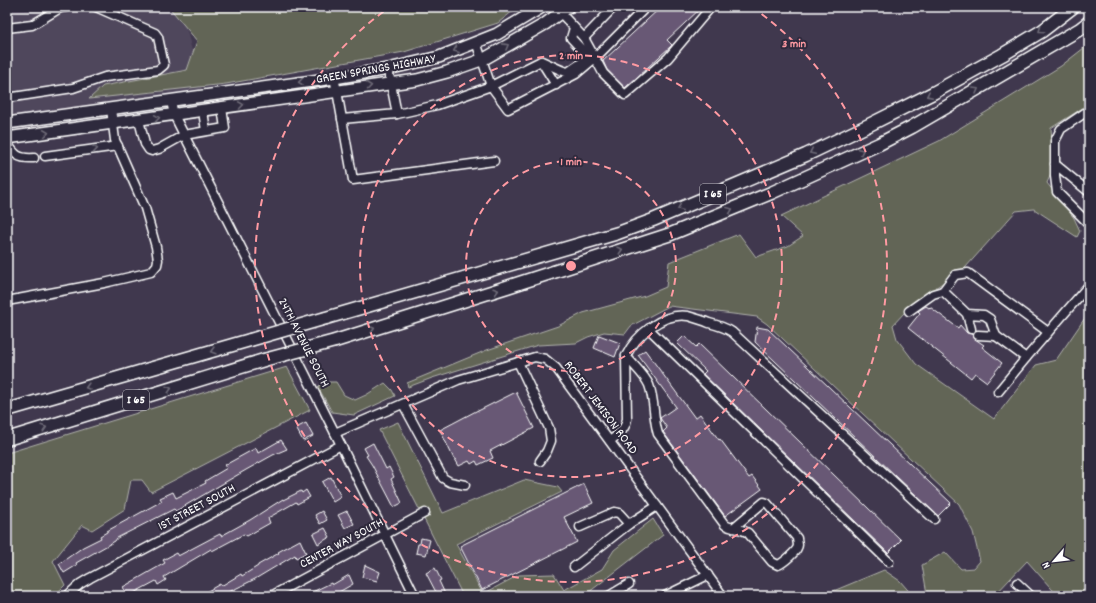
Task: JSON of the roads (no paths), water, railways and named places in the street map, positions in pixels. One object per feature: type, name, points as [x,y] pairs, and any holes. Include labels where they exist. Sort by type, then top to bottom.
[{"type":"highway","name":"I 65","points":[[7,410],[326,318],[618,232],[653,220],[806,155],[876,122],[1002,55],[1042,31],[1073,7]]},
{"type":"highway","name":"I 65","points":[[7,439],[264,360],[335,341],[671,234],[771,193],[879,144],[912,127],[1073,33],[1089,22]]},
{"type":"main road","name":"GREEN SPRINGS HIGHWAY","points":[[7,123],[334,78],[388,69],[439,57],[497,34],[542,7]]},
{"type":"main road","name":"GREEN SPRINGS HIGHWAY","points":[[7,138],[417,80],[482,60],[545,24],[561,9]]},
{"type":"street","points":[[7,28],[32,25],[60,8],[66,7]]},
{"type":"street","points":[[7,98],[73,88],[105,77],[158,70],[162,68],[164,65],[158,38],[155,33],[96,7]]},
{"type":"street","points":[[584,38],[614,7]]},
{"type":"street","points":[[476,42],[491,86],[508,109],[576,74],[595,58],[646,7]]},
{"type":"street","points":[[561,9],[574,28],[584,38],[603,73],[625,95],[668,58],[711,7]]},
{"type":"street","points":[[342,119],[398,114],[438,105],[491,86],[541,61],[568,72],[584,61],[586,56],[571,38],[574,28]]},
{"type":"street","points":[[541,61],[556,85]]},
{"type":"street","points":[[388,69],[398,114]]},
{"type":"street","points":[[334,78],[353,180],[494,161]]},
{"type":"street","name":"24TH AVENUE SOUTH","points":[[171,101],[174,115],[341,445],[415,596]]},
{"type":"street","points":[[139,120],[145,144],[149,150],[152,151],[159,149],[184,135],[225,128],[222,108]]},
{"type":"street","points":[[7,301],[104,283],[151,272],[154,269],[158,260],[145,208],[115,140],[111,109]]},
{"type":"street","points":[[1089,110],[1061,129],[1055,141],[1055,176],[1057,192],[1089,224]]},
{"type":"street","points":[[203,111],[206,131]]},
{"type":"street","points":[[7,143],[13,152],[21,158],[34,158]]},
{"type":"street","points":[[45,156],[118,146]]},
{"type":"street","points":[[1055,164],[1089,192]]},
{"type":"street","points":[[909,311],[934,294],[943,291],[956,275],[968,273],[1048,332]]},
{"type":"street","points":[[998,392],[1089,285]]},
{"type":"street","points":[[943,291],[967,314],[971,330]]},
{"type":"street","points":[[967,314],[984,314],[990,319],[996,336]]},
{"type":"street","points":[[610,441],[622,431],[627,419],[626,356],[630,348],[640,336],[662,320],[687,316],[726,327],[934,519]]},
{"type":"street","points":[[649,329],[889,562]]},
{"type":"street","points":[[978,335],[996,336],[1026,358]]},
{"type":"street","points":[[626,356],[648,383],[652,393],[658,434],[725,525],[733,528],[743,530],[748,533],[772,562],[778,565],[797,549],[797,538],[767,503],[764,502],[733,528]]},
{"type":"street","name":"ROBERT JEMISON ROAD","points":[[335,434],[458,380],[535,357],[545,359],[556,368],[723,596]]},
{"type":"street","points":[[518,362],[549,428],[551,441],[547,451],[540,461]]},
{"type":"street","points":[[403,404],[444,478],[450,482],[465,485]]},
{"type":"street","name":"1ST STREET SOUTH","points":[[67,596],[80,584],[90,578],[341,445]]},
{"type":"street","points":[[574,567],[629,524],[657,506]]},
{"type":"street","points":[[580,527],[614,512],[620,513],[629,524]]},
{"type":"street","name":"CENTER WAY SOUTH","points":[[271,596],[385,536],[425,513]]},
{"type":"street","points":[[665,596],[708,575]]},
{"type":"street","points":[[1017,583],[1031,596]]},
{"type":"street","points":[[609,596],[629,584]]}]
